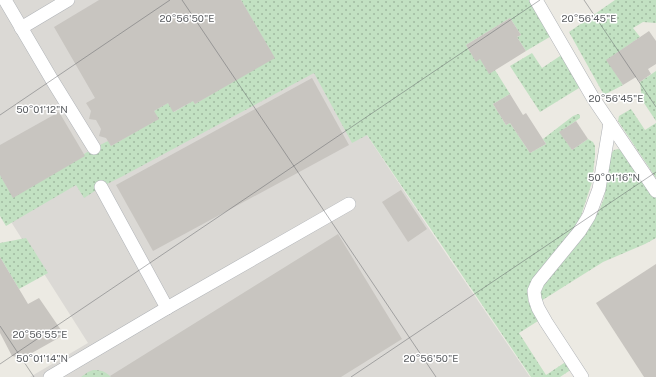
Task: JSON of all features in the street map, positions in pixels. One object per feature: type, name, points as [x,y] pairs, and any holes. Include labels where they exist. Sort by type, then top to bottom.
[{"type":"lane","points":[[6,0],[21,28],[94,148]]},
{"type":"lane","points":[[21,28],[68,0]]},
{"type":"lane","points":[[536,0],[593,98],[656,191]]},
{"type":"lane","points":[[582,377],[538,308],[534,299],[534,291],[538,282],[579,232],[589,216],[599,189],[610,123]]},
{"type":"lane","points":[[101,187],[167,308]]},
{"type":"lane","points":[[50,377],[349,204]]},
{"type":"shaded area","points":[[0,0],[277,0],[530,377],[30,377],[88,343],[0,206]]},
{"type":"green space","points":[[241,0],[532,0],[553,35],[526,51],[517,37],[521,35],[510,18],[466,45],[476,61],[480,59],[495,70],[510,94],[493,104],[506,125],[510,123],[530,153],[546,144],[543,139],[573,116],[578,114],[580,115],[580,118],[560,132],[572,150],[588,139],[593,142],[595,146],[592,182],[579,222],[528,289],[528,301],[538,321],[519,333],[546,375],[567,361],[572,369],[560,377],[531,377],[367,135],[352,143],[314,73],[101,187],[84,198],[76,185],[6,226],[0,216],[0,175],[13,197],[94,148],[108,141],[111,146],[158,119],[154,111],[168,103],[174,112],[193,101],[195,104],[274,57]]},
{"type":"green space","points":[[615,0],[656,0],[656,23],[643,22],[633,28],[640,37],[607,60],[623,85],[604,95],[569,32]]},
{"type":"green space","points":[[532,53],[542,68],[563,54],[578,79],[579,88],[540,112],[510,66]]},
{"type":"green space","points":[[656,71],[656,121],[642,100],[640,82]]},
{"type":"green space","points":[[631,109],[645,130],[656,123],[656,178],[618,121],[619,116]]},
{"type":"green space","points":[[614,150],[622,150],[656,197],[656,238],[603,262],[541,301],[540,291],[542,284],[599,211],[604,198],[610,155]]},
{"type":"green space","points":[[26,238],[48,273],[19,289],[0,257],[0,243]]},
{"type":"green space","points":[[93,370],[103,371],[111,377],[81,377]]},
{"type":"building","points":[[99,0],[241,0],[275,58],[195,104],[193,101],[173,112],[168,103],[154,111],[159,119],[111,146],[106,138],[99,136],[101,129],[96,120],[89,119],[91,111],[86,103],[95,98],[54,27]]},
{"type":"building","points":[[510,18],[521,35],[517,37],[526,51],[489,74],[480,59],[476,62],[466,45]]},
{"type":"building","points":[[649,31],[656,41],[656,64],[648,69],[651,74],[640,82],[636,77],[623,85],[606,60]]},
{"type":"building","points":[[312,78],[349,145],[153,251],[116,185]]},
{"type":"building","points":[[510,94],[523,115],[526,113],[546,144],[530,153],[510,123],[506,125],[493,104]]},
{"type":"building","points":[[59,112],[85,156],[13,198],[0,175],[0,145]]},
{"type":"building","points":[[576,121],[588,139],[572,150],[559,132]]},
{"type":"building","points":[[401,190],[427,229],[408,242],[382,202]]},
{"type":"building","points":[[338,234],[402,339],[341,377],[110,376]]},
{"type":"building","points":[[0,257],[28,304],[39,298],[61,330],[62,336],[23,358],[12,356],[0,333]]},
{"type":"building","points":[[656,264],[656,377],[644,377],[596,303]]}]
